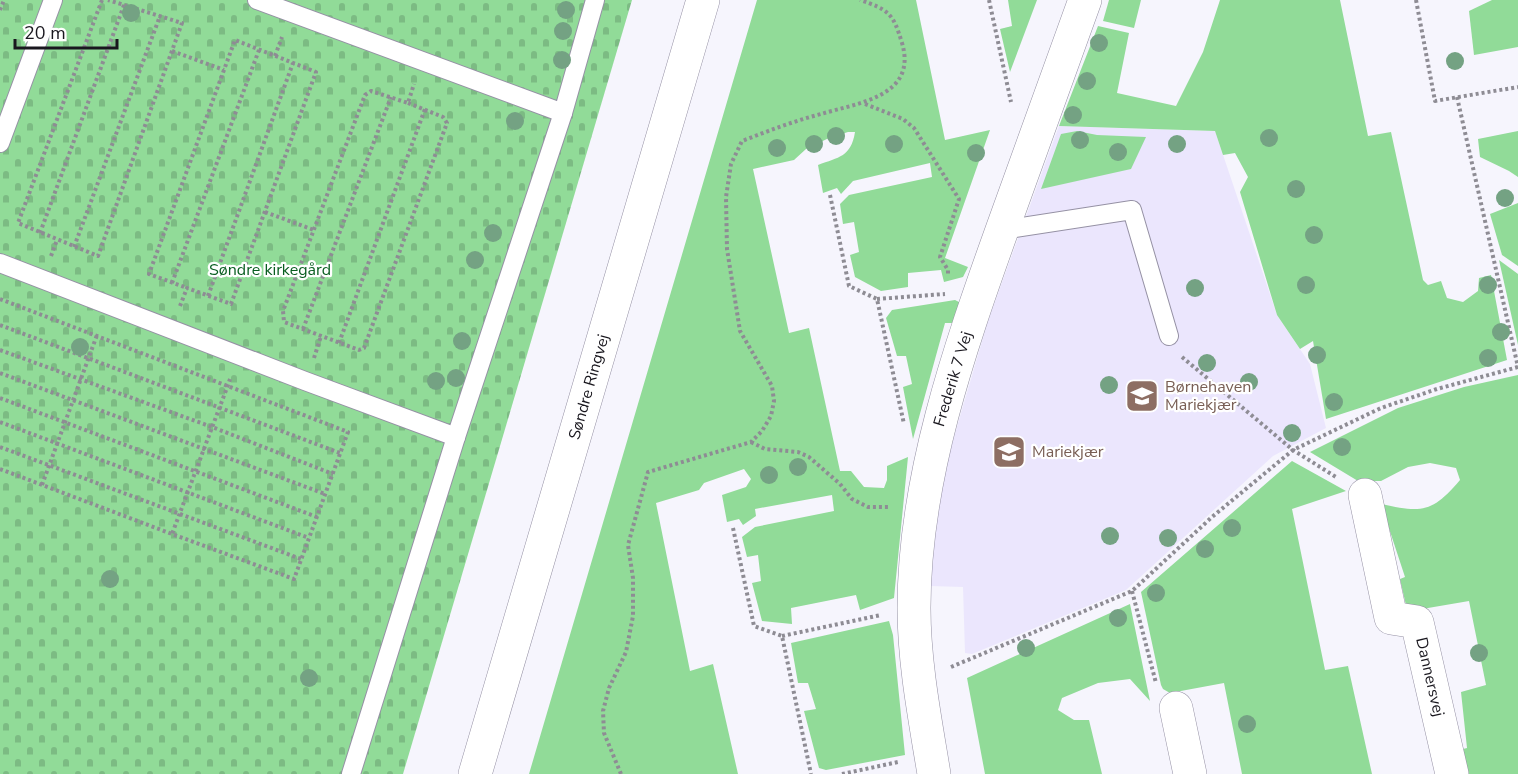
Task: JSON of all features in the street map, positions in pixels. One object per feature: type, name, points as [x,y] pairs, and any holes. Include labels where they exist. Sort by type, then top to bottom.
[{"type":"street","name":"Søndre Ringvej","points":[[475,774],[703,0]]},
{"type":"street","name":"Frederik 7 Vej","points":[[933,765],[920,680],[914,608],[922,508],[965,292],[1002,230],[1085,0]]},
{"type":"street","name":"Dannersvej","points":[[1365,495],[1391,618],[1417,622],[1452,774]]},
{"type":"street","points":[[1176,708],[1190,774]]},
{"type":"lane","points":[[0,143],[53,0]]},
{"type":"lane","points":[[257,0],[562,113]]},
{"type":"lane","points":[[351,774],[456,437],[562,113],[595,0]]},
{"type":"lane","points":[[1002,230],[1132,210],[1169,336]]},
{"type":"lane","points":[[0,263],[456,437]]},
{"type":"path","points":[[0,10],[4,0]]},
{"type":"path","points":[[102,0],[18,223],[99,256],[182,23],[108,0]]},
{"type":"path","points":[[621,774],[604,733],[603,711],[609,688],[626,652],[633,616],[633,578],[628,545],[648,472],[751,442],[762,431],[771,416],[774,401],[772,386],[740,331],[727,249],[726,197],[730,164],[742,141],[822,113],[864,104],[896,85],[903,71],[905,53],[897,27],[889,13],[879,6],[860,0]]},
{"type":"path","points":[[989,0],[1011,105],[1038,130]]},
{"type":"path","points":[[1416,0],[1434,101],[1518,87]]},
{"type":"path","points":[[40,233],[124,5]]},
{"type":"path","points":[[74,247],[160,16]]},
{"type":"path","points":[[235,40],[293,63],[316,72],[231,304],[149,274],[235,40]]},
{"type":"path","points":[[172,283],[259,50]]},
{"type":"path","points":[[172,51],[224,70]]},
{"type":"path","points":[[408,103],[422,60]]},
{"type":"path","points":[[208,296],[293,63]]},
{"type":"path","points":[[371,91],[408,103],[443,117],[447,123],[364,348],[359,351],[284,322],[283,311],[365,95],[371,91]]},
{"type":"path","points":[[303,330],[391,97]]},
{"type":"path","points":[[920,680],[1132,591],[1212,518],[1293,450],[1381,408],[1437,389],[1518,367],[1457,97]]},
{"type":"path","points":[[864,104],[903,119],[914,128],[958,200],[940,257],[965,292]]},
{"type":"path","points":[[339,343],[425,109]]},
{"type":"path","points":[[830,195],[849,286],[877,299],[965,292]]},
{"type":"path","points":[[265,212],[314,230]]},
{"type":"path","points":[[172,330],[187,288]]},
{"type":"path","points":[[0,299],[348,432],[294,579],[0,469]]},
{"type":"path","points":[[877,299],[908,444],[932,459]]},
{"type":"path","points":[[0,325],[340,453]]},
{"type":"path","points":[[42,485],[97,335]]},
{"type":"path","points":[[1169,336],[1184,360],[1293,450],[1365,495]]},
{"type":"path","points":[[0,350],[80,381],[212,427],[333,474]]},
{"type":"path","points":[[172,534],[239,356]]},
{"type":"path","points":[[0,373],[325,494]]},
{"type":"path","points":[[0,398],[317,517]]},
{"type":"path","points":[[0,422],[309,538]]},
{"type":"path","points":[[751,442],[765,449],[798,452],[809,457],[840,484],[852,499],[868,507],[922,508]]},
{"type":"path","points":[[0,447],[301,560]]},
{"type":"path","points":[[733,528],[754,626],[782,636],[914,608]]},
{"type":"path","points":[[1132,591],[1159,696],[1176,708]]},
{"type":"path","points":[[782,636],[811,774]]},
{"type":"path","points":[[842,774],[933,765]]},
{"type":"shaded area","name":"Børnehaven Mariekjær","points":[[1059,126],[1215,131],[1277,315],[1310,364],[1326,428],[1273,456],[1126,590],[972,654],[965,653],[963,587],[930,586],[937,495],[988,321]]},
{"type":"green space","name":"Søndre kirkegård","points":[[0,0],[632,0],[403,774],[0,774]]},
{"type":"green space","points":[[757,0],[916,0],[945,140],[990,130],[945,258],[968,267],[963,277],[944,282],[941,270],[908,273],[908,287],[881,291],[855,277],[850,255],[859,252],[854,222],[843,224],[840,204],[849,195],[932,177],[930,163],[853,181],[841,194],[837,188],[823,193],[818,165],[838,158],[847,151],[855,132],[848,132],[806,149],[794,160],[753,169],[789,333],[809,328],[840,471],[851,471],[864,487],[884,488],[887,480],[887,466],[908,457],[894,598],[860,610],[856,595],[791,608],[792,624],[762,621],[752,583],[761,581],[758,555],[747,557],[742,537],[755,527],[834,511],[832,495],[755,509],[756,516],[743,525],[739,519],[727,522],[722,495],[746,487],[751,479],[744,469],[704,483],[699,490],[656,503],[690,671],[713,664],[738,774],[529,774]]},
{"type":"green space","points":[[1008,0],[1037,0],[1010,72],[1000,29],[1012,26]]},
{"type":"green space","points":[[1109,0],[1141,0],[1134,28],[1103,21]]},
{"type":"green space","points":[[1220,0],[1340,0],[1368,136],[1391,132],[1423,280],[1428,285],[1441,281],[1447,298],[1463,302],[1478,291],[1479,278],[1491,275],[1507,360],[1326,419],[1313,341],[1300,349],[1277,315],[1240,192],[1248,177],[1235,153],[1223,155],[1215,131],[1059,126],[1098,26],[1129,33],[1117,93],[1176,106],[1203,52]]},
{"type":"green space","points":[[1492,0],[1518,0],[1518,47],[1474,55],[1469,11]]},
{"type":"green space","points":[[1077,131],[1097,135],[1146,137],[1131,169],[1041,189],[1061,134]]},
{"type":"green space","points":[[1518,131],[1518,177],[1480,157],[1478,139]]},
{"type":"green space","points":[[1518,203],[1518,266],[1502,255],[1490,214]]},
{"type":"green space","points":[[1499,260],[1518,274],[1518,345]]},
{"type":"green space","points":[[955,300],[961,303],[955,323],[945,323],[913,439],[903,387],[912,384],[906,356],[897,356],[886,318],[892,310]]},
{"type":"green space","points":[[1518,375],[1518,774],[1464,774],[1459,750],[1467,748],[1461,692],[1486,685],[1469,601],[1408,614],[1400,579],[1405,577],[1381,504],[1417,509],[1434,504],[1460,480],[1456,468],[1430,463],[1408,467],[1381,481],[1358,481],[1310,452],[1398,408],[1464,387]]},
{"type":"green space","points":[[1292,461],[1346,491],[1292,509],[1325,670],[1348,666],[1372,774],[1242,774],[1224,683],[1170,693],[1161,685],[1141,592]]},
{"type":"green space","points":[[1130,604],[1150,701],[1130,679],[1098,683],[1062,698],[1058,710],[1074,720],[1089,720],[1102,774],[985,774],[967,678]]},
{"type":"green space","points":[[889,621],[893,635],[905,755],[826,770],[819,768],[804,711],[816,709],[808,683],[798,683],[791,643]]},
{"type":"place","name":"Børnehaven Mariekjær","points":[[1142,396]]},
{"type":"place","name":"Mariekjær","points":[[1009,452]]}]
